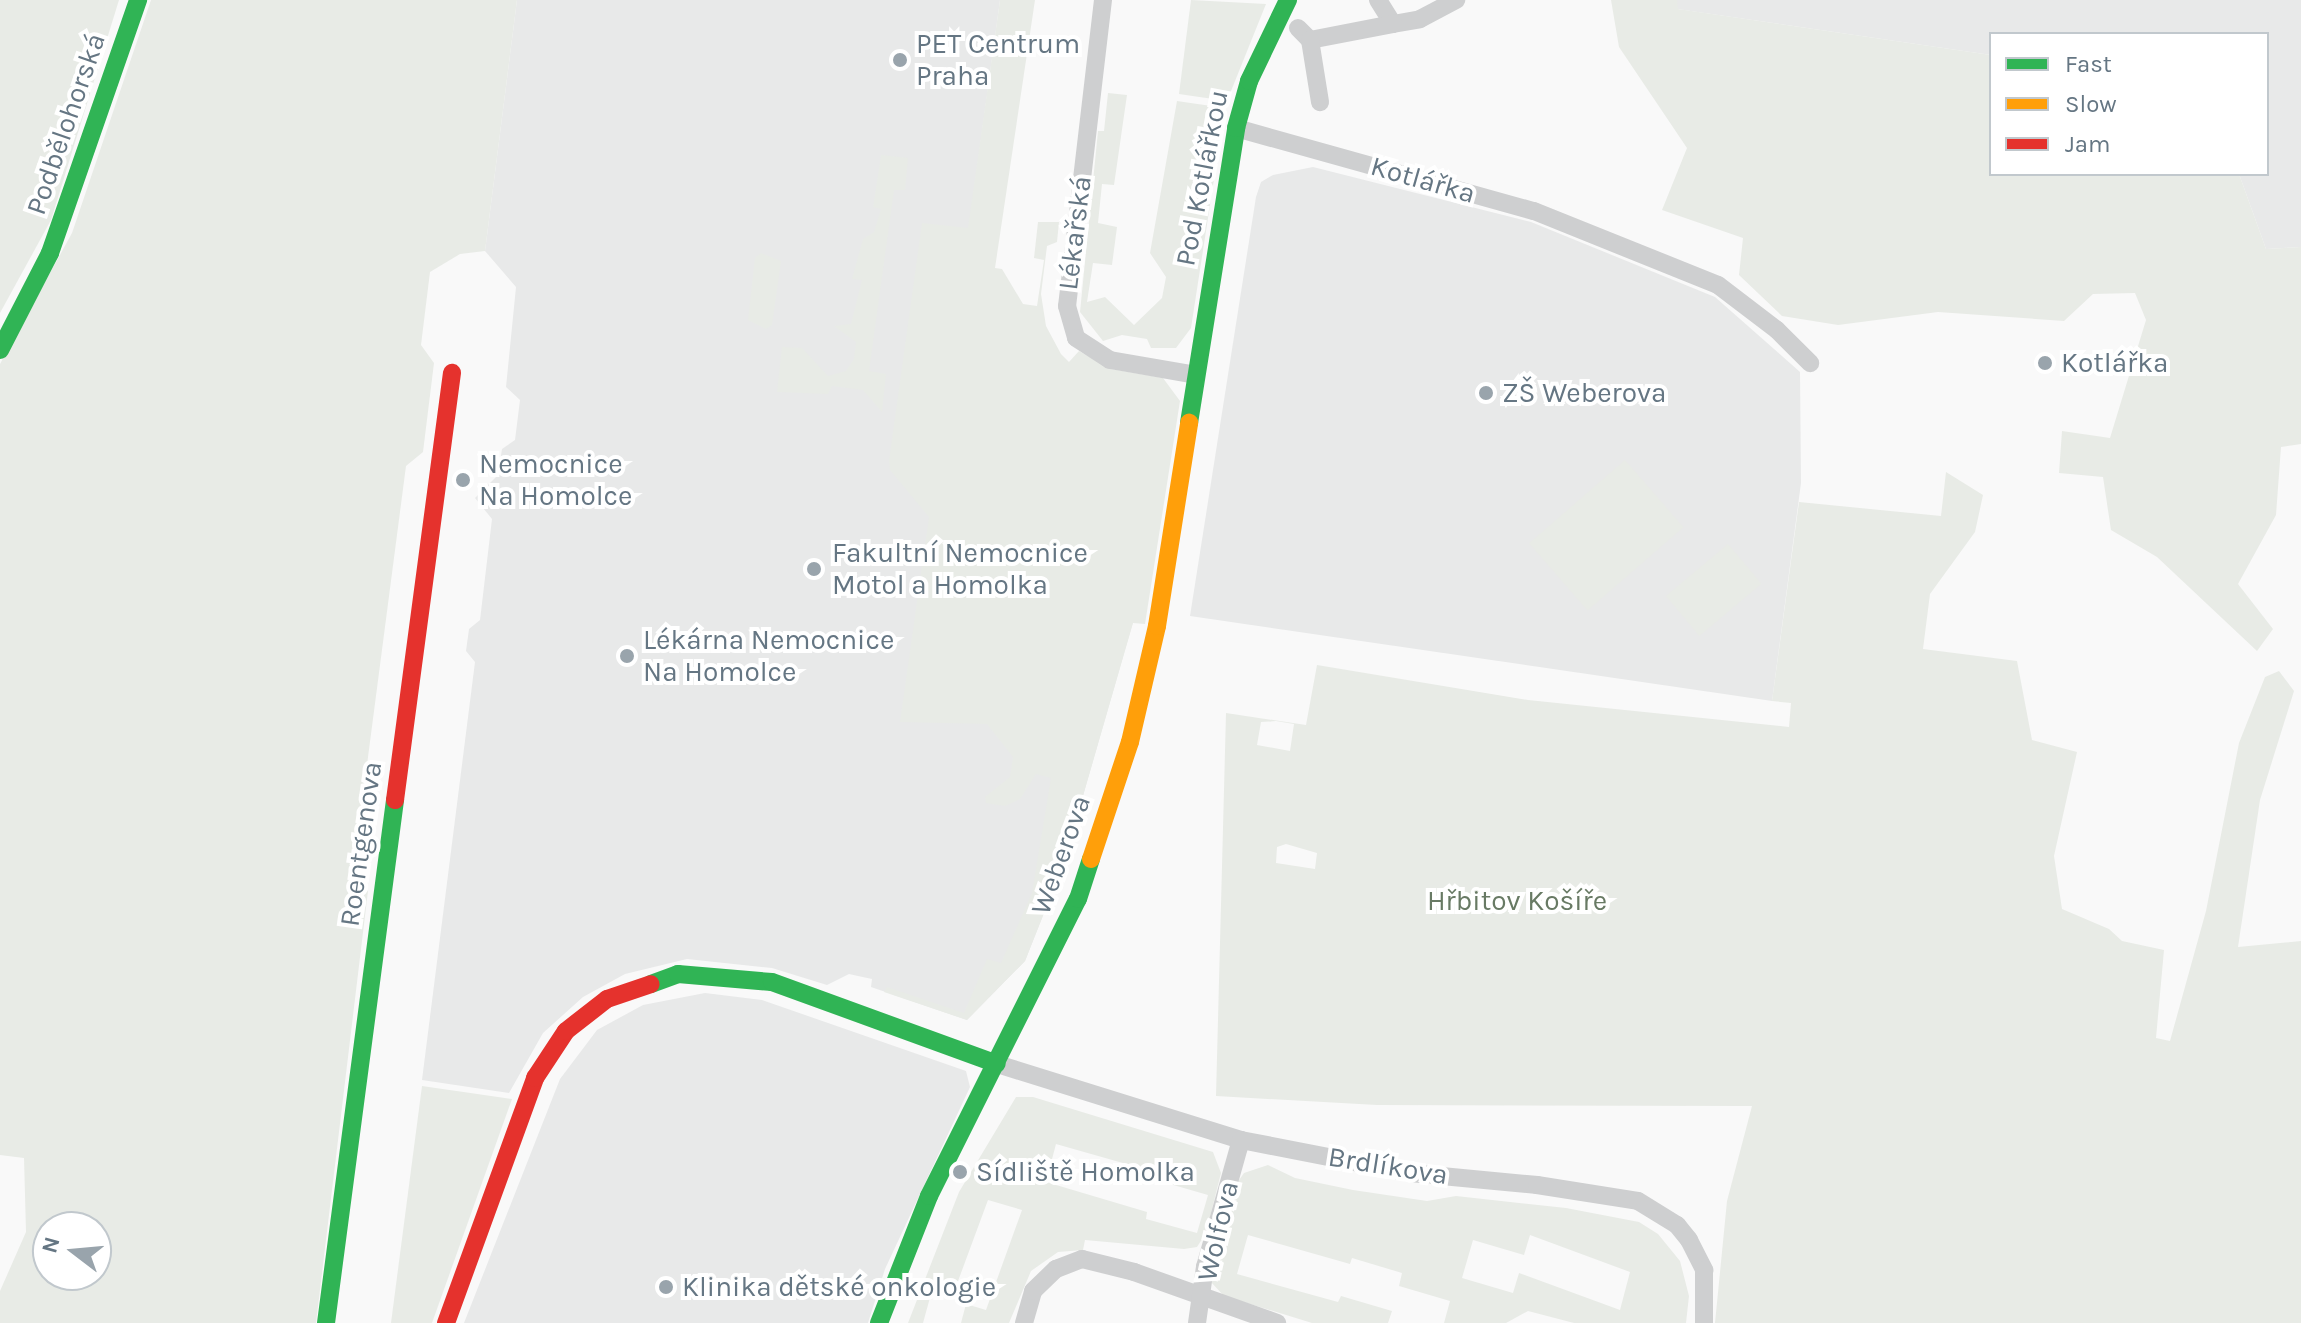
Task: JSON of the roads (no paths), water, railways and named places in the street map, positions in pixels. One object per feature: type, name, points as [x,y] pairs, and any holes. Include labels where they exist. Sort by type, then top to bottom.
[{"type":"street","name":"Podbělohorská","points":[[0,350],[50,253],[138,0]]},
{"type":"street","name":"Lékařská","points":[[1103,0],[1067,306],[1076,338],[1110,360],[1196,375]]},
{"type":"street","name":"Pod Kotlářkou","points":[[1196,375],[1236,128],[1249,81],[1288,0]]},
{"type":"street","points":[[1378,0],[1393,24]]},
{"type":"street","points":[[1320,102],[1304,34],[1420,19],[1456,0]]},
{"type":"street","name":"Kotlářka","points":[[1236,128],[1534,211],[1718,285],[1777,330],[1810,363]]},
{"type":"street","name":"Roentgenova","points":[[326,1323],[452,373]]},
{"type":"street","name":"Weberova","points":[[879,1323],[929,1196],[1078,899],[1130,742],[1157,626],[1196,375]]},
{"type":"street","points":[[446,1323],[535,1078],[566,1031],[607,999],[678,974],[772,982],[997,1064]]},
{"type":"street","name":"Brdlíkova","points":[[997,1064],[1241,1140],[1410,1173],[1614,1195],[1638,1201],[1677,1225],[1704,1270],[1704,1323]]},
{"type":"street","name":"Wolfova","points":[[1197,1323],[1205,1267],[1241,1140]]},
{"type":"street","points":[[1024,1323],[1033,1291],[1056,1269],[1082,1259],[1134,1272],[1202,1300],[1277,1323]]},
{"type":"place","name":"PET Centrum Praha","points":[[900,60]]},
{"type":"place","name":"Kotlářka","points":[[2045,363]]},
{"type":"place","name":"ZŠ Weberova","points":[[1486,393]]},
{"type":"place","name":"Nemocnice Na Homolce","points":[[463,480]]},
{"type":"place","name":"Fakultní Nemocnice Motol a Homolka","points":[[814,569]]},
{"type":"place","name":"Lékárna Nemocnice Na Homolce","points":[[627,656]]},
{"type":"place","name":"Sídliště Homolka","points":[[960,1172]]},
{"type":"place","name":"Klinika dětské onkologie","points":[[666,1287]]},
{"type":"park label","name":"Hřbitov Košíře","points":[[1517,901]]}]
